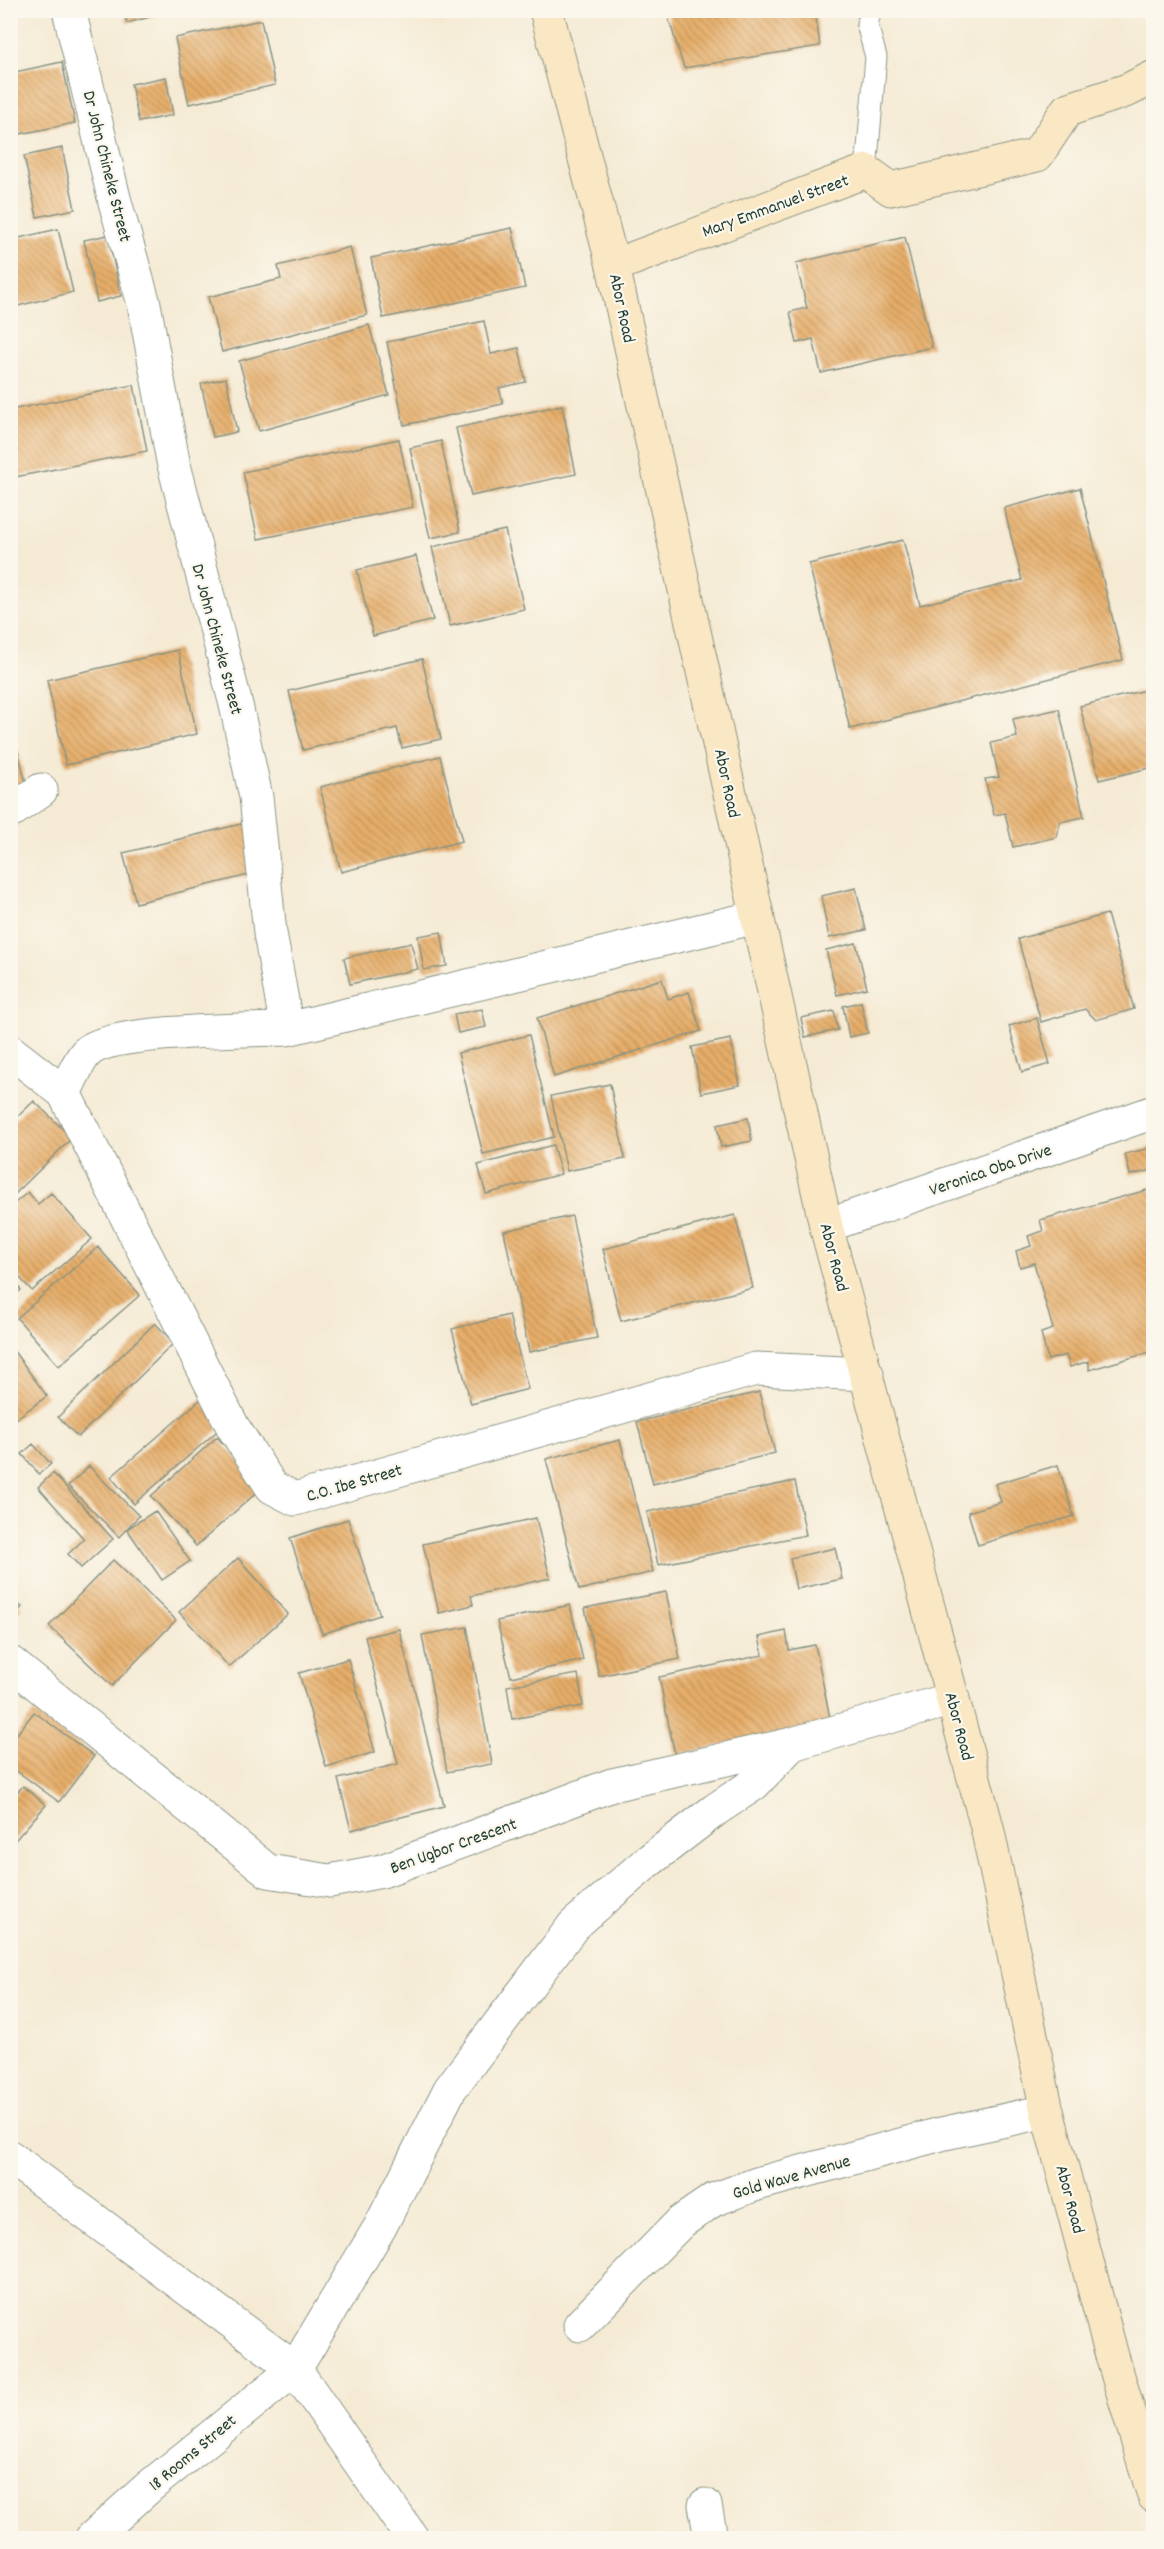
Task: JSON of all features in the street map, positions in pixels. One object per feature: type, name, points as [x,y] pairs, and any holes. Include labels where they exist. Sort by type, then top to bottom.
[{"type":"street","name":"Dr John Chineke Street","points":[[69,10],[115,202],[144,304],[173,461],[241,728],[256,797],[270,933],[287,1029]]},
{"type":"street","name":"Abor Road","points":[[546,10],[614,266],[826,1226],[987,1827],[1047,2110],[1112,2356],[1154,2496]]},
{"type":"street","name":"Mary Emmanuel Street","points":[[614,266],[866,171],[891,189],[1037,155],[1067,110],[1128,90],[1154,77]]},
{"type":"street","points":[[10,812],[41,790]]},
{"type":"street","points":[[64,1093],[87,1051],[114,1041],[146,1035],[287,1029],[757,917]]},
{"type":"street","name":"C.O. Ibe Street","points":[[10,1051],[64,1093],[233,1427],[272,1487],[295,1499],[756,1369],[867,1374]]},
{"type":"street","name":"Veronica Oba Drive","points":[[826,1226],[1154,1112]]},
{"type":"street","name":"Ben Ugbor Crescent","points":[[11,1664],[268,1871],[330,1881],[382,1871],[612,1785],[792,1744],[953,1699]]},
{"type":"street","points":[[295,2369],[380,2227],[450,2089],[574,1925],[646,1863],[715,1810],[754,1784],[792,1744]]},
{"type":"street","name":"Gold Wave Avenue","points":[[580,2325],[681,2222],[714,2199],[757,2184],[941,2134],[1047,2110]]},
{"type":"street","points":[[10,2157],[295,2369],[412,2538]]},
{"type":"street","name":"18 Rooms Street","points":[[92,2538],[159,2478],[295,2369]]},
{"type":"street","points":[[705,2505],[711,2538]]},
{"type":"lane","points":[[866,171],[876,57],[867,24],[871,10]]},
{"type":"building","points":[[124,10],[172,10],[172,11],[127,23]]},
{"type":"building","points":[[666,10],[815,10],[820,46],[684,68]]},
{"type":"building","points":[[261,20],[275,85],[189,104],[175,38]]},
{"type":"building","points":[[62,62],[75,123],[10,136],[10,73]]},
{"type":"building","points":[[166,77],[173,115],[139,122],[131,84]]},
{"type":"building","points":[[62,148],[75,209],[37,217],[24,156]]},
{"type":"building","points":[[512,228],[525,288],[383,318],[371,258]]},
{"type":"building","points":[[58,229],[73,292],[10,308],[10,240]]},
{"type":"building","points":[[108,235],[121,296],[97,302],[84,240]]},
{"type":"building","points":[[905,237],[932,347],[821,373],[813,339],[797,343],[790,312],[807,308],[796,263]]},
{"type":"building","points":[[350,247],[367,315],[222,352],[208,297],[281,279],[278,266]]},
{"type":"building","points":[[484,321],[491,354],[519,348],[526,382],[499,388],[503,404],[404,425],[387,342]]},
{"type":"building","points":[[369,325],[389,395],[259,431],[239,361]]},
{"type":"building","points":[[226,378],[237,432],[213,437],[201,384]]},
{"type":"building","points":[[134,385],[147,451],[10,478],[10,410]]},
{"type":"building","points":[[562,405],[576,474],[471,496],[456,428]]},
{"type":"building","points":[[399,439],[413,507],[258,539],[243,472]]},
{"type":"building","points":[[441,441],[460,532],[430,538],[410,448]]},
{"type":"building","points":[[1080,488],[1123,660],[850,729],[809,564],[903,540],[920,605],[1022,580],[1004,508]]},
{"type":"building","points":[[505,530],[524,609],[450,626],[432,547]]},
{"type":"building","points":[[416,556],[433,620],[373,636],[357,570]]},
{"type":"building","points":[[178,650],[197,734],[66,765],[47,680]]},
{"type":"building","points":[[422,659],[441,739],[402,748],[397,728],[303,750],[289,691]]},
{"type":"building","points":[[1154,688],[1154,767],[1099,780],[1080,706]]},
{"type":"building","points":[[1059,709],[1084,817],[1060,822],[1057,837],[1013,847],[1005,813],[994,815],[985,779],[999,777],[991,743],[1017,737],[1013,719]]},
{"type":"building","points":[[10,725],[27,787],[10,791]]},
{"type":"building","points":[[440,756],[462,841],[341,872],[320,787]]},
{"type":"building","points":[[249,822],[261,872],[136,903],[123,853]]},
{"type":"building","points":[[856,888],[866,930],[829,938],[821,896]]},
{"type":"building","points":[[1107,914],[1134,1009],[1096,1020],[1085,1009],[1041,1022],[1018,939]]},
{"type":"building","points":[[441,932],[447,966],[424,970],[418,936]]},
{"type":"building","points":[[411,943],[418,969],[350,984],[344,958]]},
{"type":"building","points":[[856,943],[867,988],[837,995],[826,950]]},
{"type":"building","points":[[662,979],[668,999],[689,992],[701,1031],[554,1077],[537,1018]]},
{"type":"building","points":[[861,1002],[868,1033],[849,1037],[843,1006]]},
{"type":"building","points":[[482,1009],[486,1027],[458,1033],[454,1014]]},
{"type":"building","points":[[834,1011],[838,1030],[805,1037],[801,1018]]},
{"type":"building","points":[[1037,1018],[1050,1064],[1022,1072],[1009,1026]]},
{"type":"building","points":[[529,1035],[554,1137],[483,1154],[458,1053]]},
{"type":"building","points":[[731,1039],[740,1085],[701,1093],[692,1047]]},
{"type":"building","points":[[610,1084],[625,1159],[567,1171],[551,1096]]},
{"type":"building","points":[[34,1101],[72,1138],[10,1199],[10,1124]]},
{"type":"building","points":[[748,1118],[752,1141],[721,1147],[717,1125]]},
{"type":"building","points":[[553,1145],[561,1174],[486,1194],[478,1165]]},
{"type":"building","points":[[1154,1147],[1154,1170],[1130,1175],[1125,1154]]},
{"type":"building","points":[[1154,1188],[1154,1351],[1089,1370],[1089,1361],[1070,1367],[1066,1355],[1048,1360],[1041,1333],[1053,1329],[1034,1263],[1020,1267],[1016,1251],[1031,1246],[1028,1236],[1043,1231],[1040,1220]]},
{"type":"building","points":[[28,1192],[38,1204],[51,1193],[92,1239],[32,1291],[10,1267],[10,1207]]},
{"type":"building","points":[[735,1215],[753,1288],[621,1321],[603,1249]]},
{"type":"building","points":[[572,1216],[597,1338],[529,1352],[504,1231]]},
{"type":"building","points":[[98,1247],[140,1295],[59,1366],[17,1318]]},
{"type":"building","points":[[10,1278],[21,1290],[10,1299]]},
{"type":"building","points":[[509,1315],[528,1389],[471,1404],[452,1329]]},
{"type":"building","points":[[155,1323],[174,1343],[78,1437],[58,1417]]},
{"type":"building","points":[[10,1346],[47,1396],[14,1420],[10,1416]]},
{"type":"building","points":[[759,1392],[775,1453],[653,1484],[637,1422]]},
{"type":"building","points":[[201,1399],[224,1425],[134,1504],[111,1477]]},
{"type":"building","points":[[217,1437],[263,1487],[196,1546],[151,1496]]},
{"type":"building","points":[[620,1440],[653,1572],[579,1590],[546,1459]]},
{"type":"building","points":[[33,1444],[51,1464],[39,1474],[22,1454]]},
{"type":"building","points":[[1058,1465],[1074,1516],[978,1545],[968,1512],[1001,1502],[995,1484]]},
{"type":"building","points":[[89,1466],[139,1516],[119,1537],[68,1486]]},
{"type":"building","points":[[53,1473],[113,1539],[81,1568],[68,1554],[84,1539],[38,1487]]},
{"type":"building","points":[[795,1481],[806,1535],[658,1565],[647,1512]]},
{"type":"building","points":[[155,1511],[190,1561],[162,1580],[127,1529]]},
{"type":"building","points":[[536,1518],[550,1578],[471,1596],[473,1605],[439,1613],[423,1544]]},
{"type":"building","points":[[348,1519],[380,1615],[322,1634],[290,1538]]},
{"type":"building","points":[[835,1548],[842,1579],[796,1589],[790,1558]]},
{"type":"building","points":[[238,1558],[288,1614],[229,1667],[179,1612]]},
{"type":"building","points":[[113,1560],[176,1620],[112,1686],[49,1626]]},
{"type":"building","points":[[666,1592],[680,1659],[599,1676],[585,1608]]},
{"type":"building","points":[[10,1598],[22,1607],[10,1621]]},
{"type":"building","points":[[570,1605],[583,1660],[511,1677],[497,1621]]},
{"type":"building","points":[[467,1627],[492,1764],[447,1772],[422,1635]]},
{"type":"building","points":[[399,1629],[444,1806],[351,1830],[338,1779],[398,1764],[365,1637]]},
{"type":"building","points":[[786,1631],[789,1650],[815,1645],[831,1723],[675,1755],[659,1677],[763,1655],[759,1637]]},
{"type":"building","points":[[348,1659],[375,1752],[326,1767],[299,1673]]},
{"type":"building","points":[[578,1674],[583,1706],[512,1719],[507,1686]]},
{"type":"building","points":[[34,1712],[94,1756],[59,1802],[10,1766],[10,1743]]},
{"type":"building","points":[[23,1786],[46,1805],[10,1846],[10,1800]]}]
